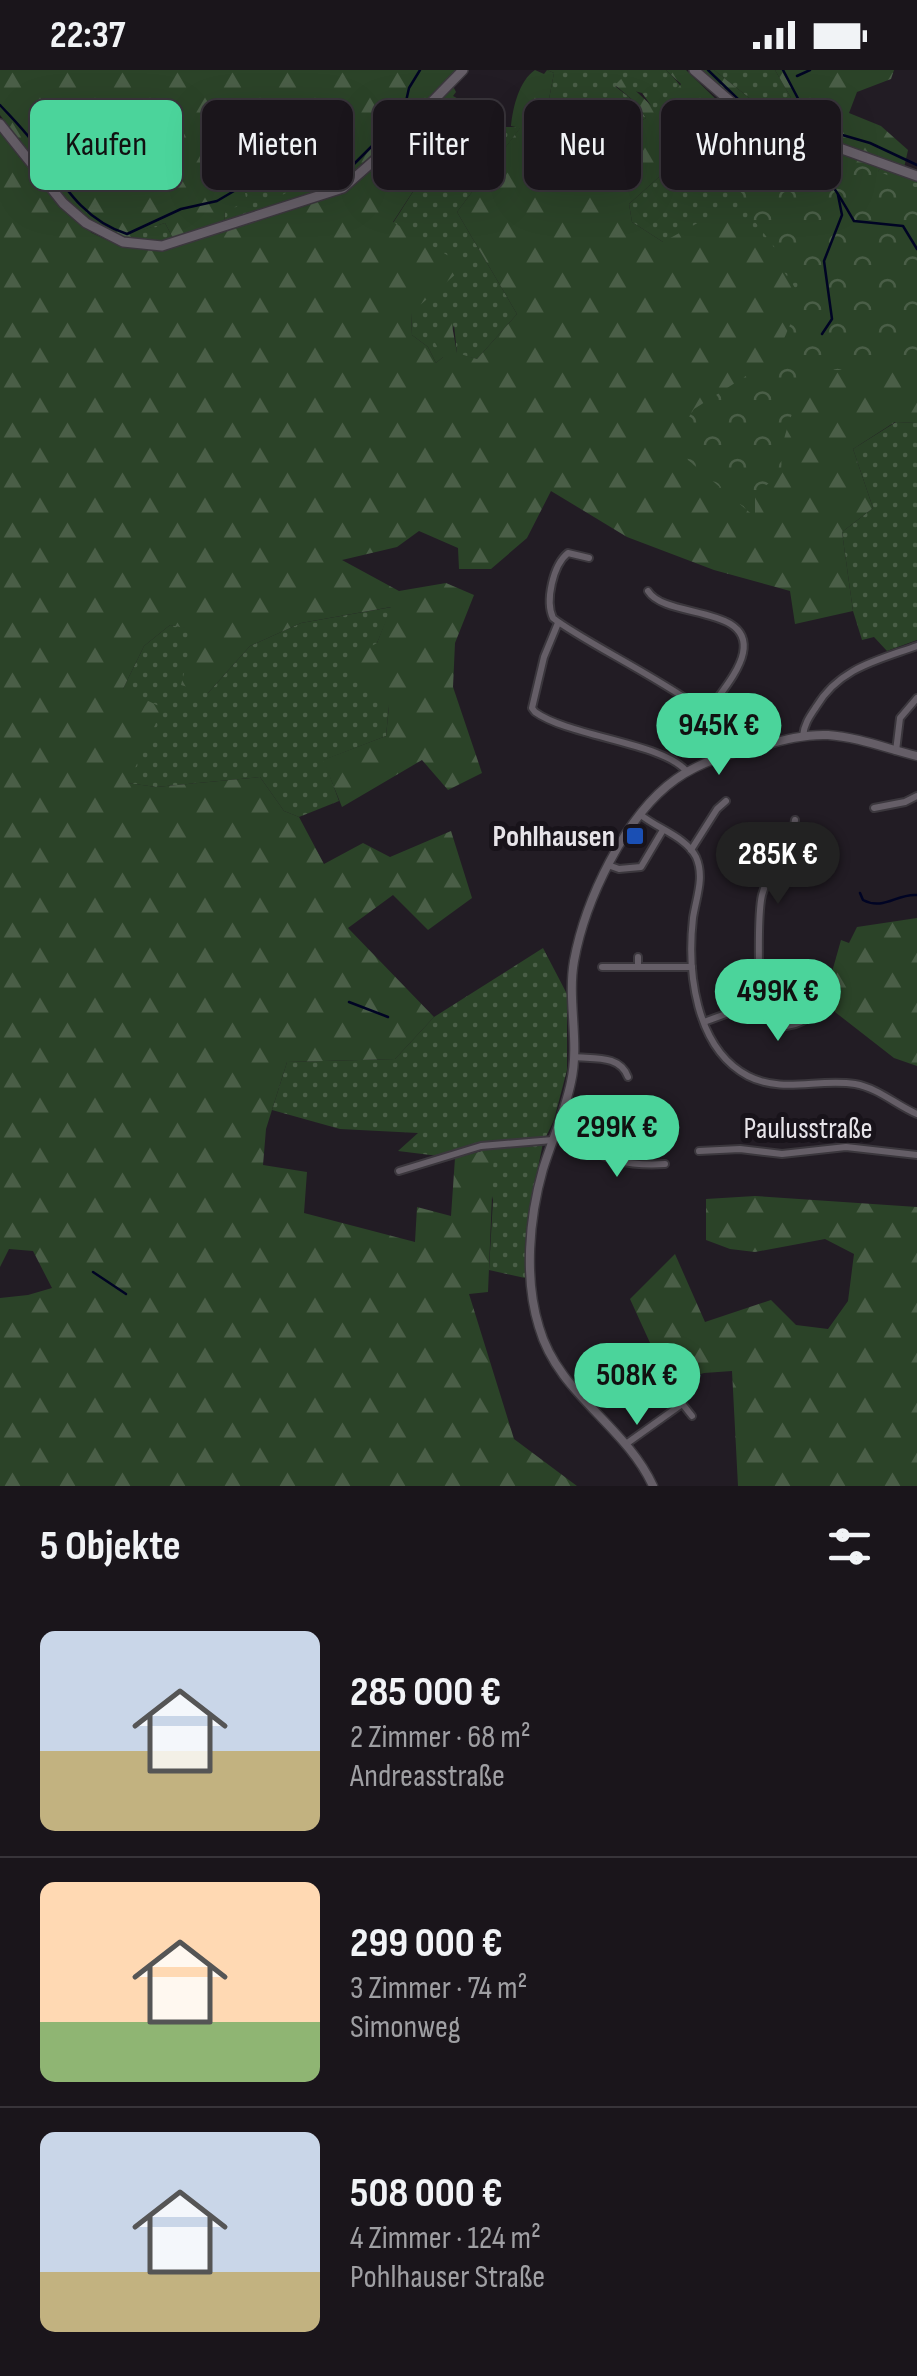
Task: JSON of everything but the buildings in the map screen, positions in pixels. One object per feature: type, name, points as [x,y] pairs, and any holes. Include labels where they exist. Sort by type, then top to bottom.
[{"type":"main road","points":[[0,124],[59,198],[81,219],[122,242],[156,247],[343,188],[463,70]]},
{"type":"main road","points":[[694,70],[726,101],[752,117],[917,176]]},
{"type":"street","points":[[590,558],[568,553],[559,562],[549,602],[550,614],[558,623],[707,713],[732,734],[739,751]]},
{"type":"street","points":[[648,591],[661,603],[730,623],[741,636],[743,654],[707,713]]},
{"type":"street","points":[[558,623],[536,684],[532,708],[535,712],[679,762],[687,772]]},
{"type":"street","points":[[803,736],[804,726],[821,697],[839,678],[917,646]]},
{"type":"street","points":[[896,751],[900,718],[917,698]]},
{"type":"street","points":[[653,1486],[626,1444],[559,1371],[539,1329],[533,1294],[534,1217],[570,1084],[574,1056],[574,962],[588,908],[608,865],[642,815],[669,784],[687,772],[739,751],[803,736],[850,738],[917,756]]},
{"type":"street","points":[[874,808],[917,796]]},
{"type":"street","points":[[642,815],[691,850],[716,809],[726,801]]},
{"type":"street","points":[[795,820],[792,850],[772,873],[761,901],[761,1001],[768,1018],[783,1026],[798,1024],[814,1012]]},
{"type":"street","points":[[608,865],[619,869],[640,867],[662,830]]},
{"type":"street","name":"Paulusstraße","points":[[691,850],[700,878],[693,921],[692,967],[704,1022],[719,1052],[749,1076],[780,1086],[854,1084],[917,1114]]},
{"type":"street","points":[[638,956],[638,967]]},
{"type":"street","points":[[602,967],[692,967]]},
{"type":"street","points":[[704,1022],[761,1001]]},
{"type":"street","points":[[574,1056],[614,1060],[622,1065],[628,1078]]},
{"type":"street","points":[[578,1145],[590,1137],[606,1113],[621,1112],[628,1120]]},
{"type":"street","points":[[399,1171],[481,1146],[554,1137],[633,1166],[666,1164]]},
{"type":"street","name":"Paulusstraße","points":[[699,1151],[740,1149],[782,1154],[846,1147],[917,1155]]},
{"type":"street","points":[[669,1387],[692,1416]]},
{"type":"street","points":[[626,1444],[682,1404]]},
{"type":"green space","points":[[0,70],[458,70],[427,100],[373,100],[373,154],[353,173],[353,100],[202,100],[202,190],[252,190],[245,193],[247,202],[225,211],[224,224],[174,240],[165,223],[143,230],[143,242],[100,228],[58,190],[182,190],[182,100],[30,100],[30,154],[0,115]]},
{"type":"green space","points":[[535,70],[554,73],[549,100],[524,100],[524,190],[641,190],[641,121],[646,118],[641,100],[632,100],[615,85],[622,78],[661,115],[661,175],[629,204],[632,222],[663,242],[725,208],[774,258],[812,316],[917,354],[917,423],[895,422],[853,449],[873,508],[842,532],[853,611],[795,624],[790,591],[714,570],[627,537],[551,491],[527,538],[491,569],[459,569],[458,548],[419,531],[397,547],[342,560],[399,591],[446,583],[474,595],[455,643],[453,687],[482,773],[448,790],[422,760],[342,807],[323,760],[386,736],[389,706],[341,663],[377,643],[391,607],[301,623],[250,646],[208,693],[181,685],[195,630],[170,625],[144,646],[123,689],[163,708],[128,783],[156,787],[260,777],[284,811],[299,817],[324,864],[363,843],[390,857],[451,831],[472,898],[428,930],[393,895],[348,928],[434,1017],[395,1059],[287,1062],[266,1129],[263,1165],[307,1172],[304,1213],[415,1242],[417,1207],[451,1216],[455,1158],[494,1148],[488,1292],[469,1294],[514,1439],[577,1486],[0,1486],[0,1298],[52,1288],[33,1251],[9,1249],[0,1267],[0,131],[30,169],[30,190],[47,190],[61,208],[92,233],[122,247],[163,250],[308,205],[353,190],[373,166],[373,190],[414,190],[393,222],[465,266],[411,313],[412,335],[428,347],[436,363],[443,357],[434,341],[440,328],[451,320],[457,353],[477,359],[517,314],[457,212],[474,190],[504,190],[504,149],[520,128],[511,126],[515,103]]},
{"type":"green space","points":[[547,70],[666,70],[689,100],[661,100],[661,116],[642,93],[615,86],[632,100],[549,100],[554,73]]},
{"type":"green space","points":[[666,70],[686,70],[717,100],[677,100],[675,92],[681,84]]},
{"type":"green space","points":[[699,70],[714,70],[752,100],[735,100]]},
{"type":"green space","points":[[714,70],[775,70],[792,100],[752,100]]},
{"type":"green space","points":[[775,70],[894,70],[891,79],[857,92],[849,113],[881,126],[908,150],[904,168],[841,145],[841,100],[792,100]]},
{"type":"green space","points":[[453,86],[453,96],[460,100],[439,100]]},
{"type":"green space","points":[[504,127],[521,127],[504,150]]},
{"type":"green space","points":[[841,152],[880,167],[877,176],[841,163]]},
{"type":"green space","points":[[841,158],[917,188],[917,364],[871,370],[816,370],[797,388],[782,449],[782,473],[755,494],[755,517],[688,460],[681,443],[683,426],[694,409],[776,357],[793,318],[800,280],[745,209],[740,190],[841,190]]},
{"type":"green space","points":[[841,163],[877,176],[880,167],[917,180],[917,354],[663,242],[632,222],[629,204],[661,175],[661,190],[841,190]]},
{"type":"green space","points":[[292,190],[325,190],[271,209],[268,202]]},
{"type":"green space","points":[[295,190],[271,209],[224,224],[225,211],[244,193]]},
{"type":"green space","points":[[414,190],[474,190],[457,212],[517,314],[477,359],[457,354],[454,325],[443,357],[436,363],[428,347],[412,335],[393,223]]},
{"type":"green space","points":[[165,223],[174,240],[143,242],[142,230]]},
{"type":"green space","points":[[896,422],[917,423],[917,640],[887,651],[874,637],[862,640],[853,611],[842,532],[873,508],[853,449]]},
{"type":"green space","points":[[392,607],[377,643],[389,706],[386,736],[324,760],[339,801],[299,817],[284,811],[260,777],[156,787],[127,783],[123,689],[144,646],[170,625],[196,629],[208,693],[250,646],[301,623]]},
{"type":"green space","points":[[917,918],[917,1066],[894,1058],[835,1012],[830,979],[841,940],[849,943],[857,927]]},
{"type":"green space","points":[[543,948],[567,994],[567,1070],[554,1120],[543,1143],[528,1217],[525,1278],[489,1270],[493,1200],[480,1149],[455,1158],[398,1151],[418,1133],[340,1129],[272,1110],[287,1062],[395,1059],[434,1017]]},
{"type":"green space","points":[[755,1196],[917,1207],[917,1486],[738,1486],[732,1371],[704,1373],[678,1381],[651,1345],[630,1299],[675,1254],[705,1322],[771,1300],[796,1325],[828,1329],[848,1301],[854,1254],[825,1239],[755,1252],[730,1249],[706,1240],[706,1199]]},
{"type":"waterway","points":[[0,105],[83,208],[127,234],[181,209],[217,201],[251,181],[289,182],[310,190],[329,184],[403,115],[409,88],[420,70]]},
{"type":"waterway","points":[[708,70],[739,100]]},
{"type":"waterway","points":[[783,70],[803,108],[839,134],[870,143],[917,165]]},
{"type":"waterway","points":[[797,76],[810,70]]},
{"type":"waterway","points":[[835,190],[854,221],[903,226],[917,249]]},
{"type":"waterway","points":[[822,334],[832,319],[824,261],[842,215],[838,195]]},
{"type":"waterway","points":[[860,893],[863,900],[877,904],[917,895]]},
{"type":"waterway","points":[[349,1002],[388,1017]]},
{"type":"waterway","points":[[93,1272],[126,1294]]},
{"type":"place","name":"Pohlhausen","points":[[635,836]]}]
